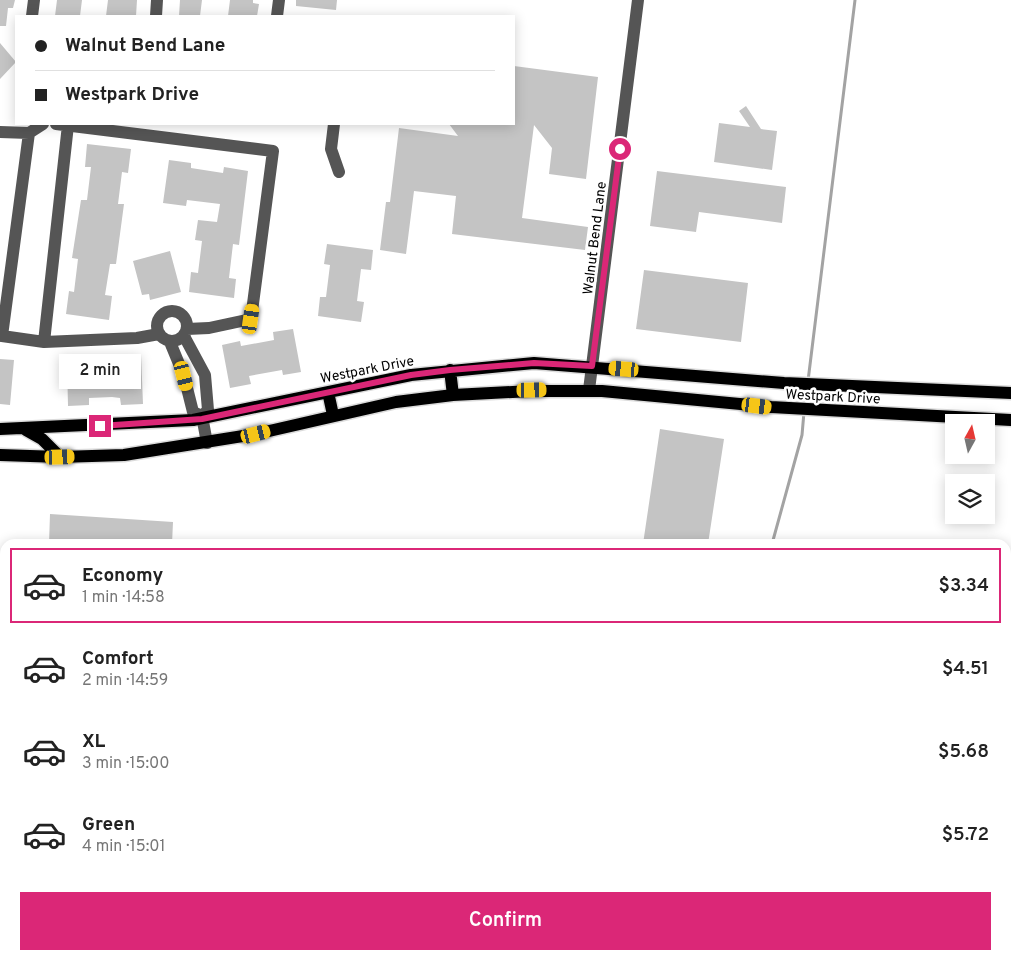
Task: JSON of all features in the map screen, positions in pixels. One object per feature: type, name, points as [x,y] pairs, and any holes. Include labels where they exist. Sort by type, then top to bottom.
[{"type":"main road","name":"Westpark Drive","points":[[0,429],[26,430],[202,417],[411,375],[534,363],[592,366],[784,383],[1011,393]]},
{"type":"main road","points":[[450,370],[453,395]]},
{"type":"main road","name":"Westpark Drive","points":[[0,455],[60,457],[124,455],[207,443],[396,402],[453,395],[589,390],[771,408],[1011,420]]},
{"type":"main road","points":[[328,392],[333,415]]},
{"type":"main road","points":[[26,430],[42,439],[60,457]]},
{"type":"street","points":[[32,15],[34,0]]},
{"type":"street","points":[[156,15],[158,0]]},
{"type":"street","points":[[277,15],[279,0]]},
{"type":"street","name":"Walnut Bend Lane","points":[[589,390],[638,0]]},
{"type":"street","points":[[3,132],[15,125]]},
{"type":"street","points":[[3,132],[29,133],[42,125]]},
{"type":"street","points":[[44,342],[62,125],[273,151],[251,319],[185,333],[170,342]]},
{"type":"street","points":[[334,125],[331,150],[339,172]]},
{"type":"street","points":[[29,133],[2,336],[44,342],[137,338],[159,334],[170,342],[184,376],[193,412],[202,417]]},
{"type":"street","points":[[159,334],[158,320],[165,312],[176,311],[184,317],[185,333],[205,375],[208,410],[202,417]]},
{"type":"street","points":[[202,417],[207,443]]},
{"type":"building","points":[[0,0],[15,0],[13,8],[8,8],[6,26],[0,26]]},
{"type":"building","points":[[57,0],[82,0],[80,15],[55,15]]},
{"type":"building","points":[[108,0],[137,0],[136,15],[106,15]]},
{"type":"building","points":[[180,0],[202,0],[200,15],[179,15]]},
{"type":"building","points":[[230,0],[253,0],[253,3],[259,4],[257,15],[228,15]]},
{"type":"building","points":[[296,0],[337,0],[336,10],[296,6]]},
{"type":"building","points":[[0,43],[15,63],[0,79]]},
{"type":"building","points":[[515,66],[598,77],[586,179],[549,174],[552,148],[534,125],[522,218],[588,227],[585,250],[452,234],[456,196],[414,191],[406,254],[380,250],[386,202],[390,202],[399,128],[458,136],[450,125],[515,125]]},
{"type":"building","points":[[746,106],[761,129],[777,131],[772,170],[714,162],[719,123],[750,127],[739,111]]},
{"type":"building","points":[[87,144],[131,149],[128,173],[122,172],[118,204],[124,204],[116,264],[110,264],[105,295],[112,296],[109,320],[66,314],[69,291],[74,292],[78,259],[72,258],[81,200],[87,200],[91,167],[85,167]]},
{"type":"building","points":[[169,160],[191,163],[191,168],[223,173],[224,167],[248,171],[239,245],[233,244],[229,278],[236,279],[234,298],[189,292],[191,272],[198,273],[202,241],[195,240],[198,220],[217,222],[220,204],[187,200],[186,206],[163,203]]},
{"type":"building","points":[[657,171],[786,187],[782,223],[699,212],[696,232],[650,226]]},
{"type":"building","points":[[327,244],[373,250],[371,270],[361,269],[357,301],[364,302],[361,322],[318,316],[320,297],[326,297],[330,265],[324,264]]},
{"type":"building","points":[[170,251],[181,292],[150,300],[149,294],[142,295],[133,261]]},
{"type":"building","points":[[644,270],[748,283],[741,342],[636,329]]},
{"type":"building","points":[[293,329],[301,372],[283,375],[282,370],[249,376],[251,384],[230,388],[222,345],[240,341],[241,346],[274,340],[273,332]]},
{"type":"building","points":[[141,354],[143,404],[121,405],[120,398],[112,397],[89,398],[89,405],[68,406],[67,362],[86,361],[87,367],[117,366],[117,355]]},
{"type":"building","points":[[0,359],[14,360],[10,405],[0,404]]},
{"type":"building","points":[[660,429],[724,439],[709,539],[644,539]]},
{"type":"building","points":[[50,514],[173,522],[172,539],[49,539]]},
{"type":"waterway","points":[[808,381],[855,0]]},
{"type":"waterway","points":[[805,406],[807,388]]},
{"type":"waterway","points":[[773,539],[802,435],[804,412]]},
{"type":"route","points":[[100,426],[202,419],[411,375],[450,370],[534,363],[592,366],[620,149]]}]
